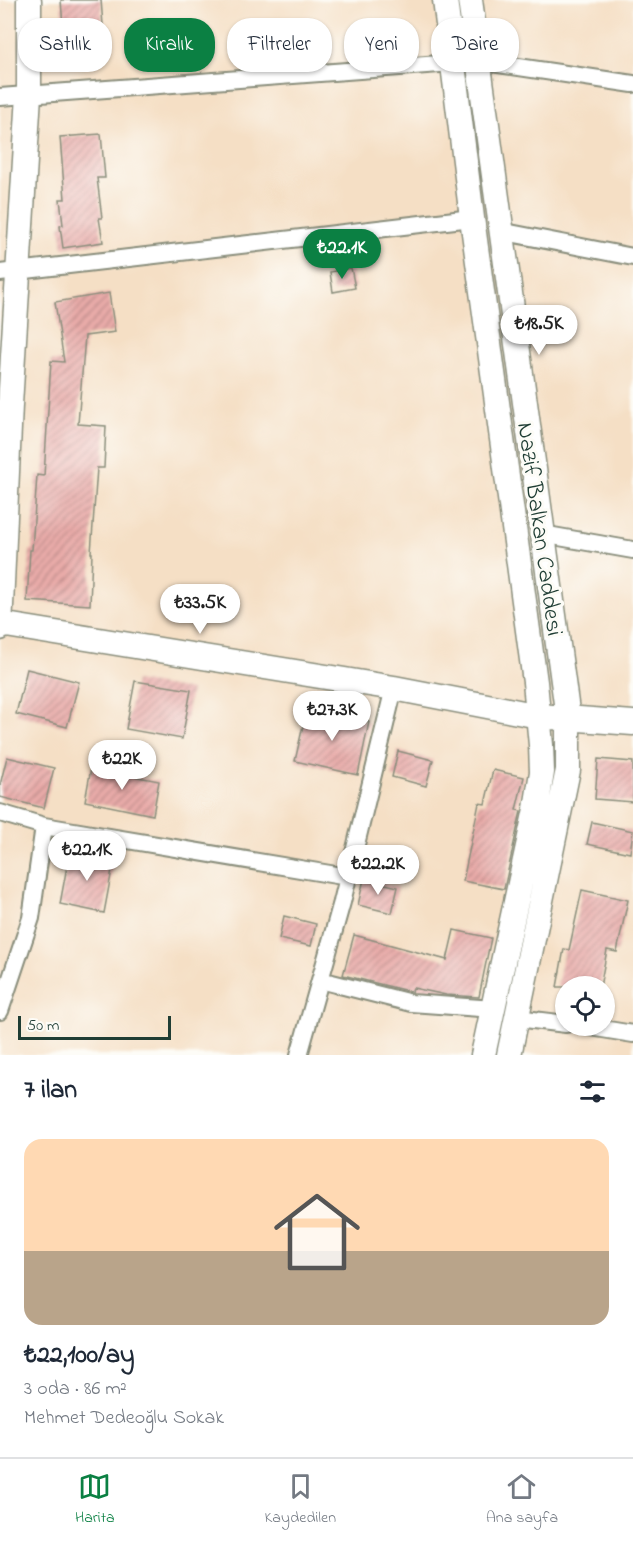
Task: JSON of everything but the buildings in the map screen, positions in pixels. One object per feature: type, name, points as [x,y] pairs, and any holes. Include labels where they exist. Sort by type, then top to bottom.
[{"type":"main road","points":[[29,0],[29,95],[9,272],[0,626],[394,688],[539,716],[633,723]]},
{"type":"main road","name":"Nazif Balkan Caddesi","points":[[445,0],[447,18]]},
{"type":"main road","name":"Nazif Balkan Caddesi","points":[[470,0],[472,18]]},
{"type":"main road","name":"Nazif Balkan Caddesi","points":[[454,72],[539,716],[542,772],[483,1055]]},
{"type":"main road","name":"Nazif Balkan Caddesi","points":[[479,72],[568,718],[568,770],[509,1055]]},
{"type":"street","points":[[0,97],[431,65]]},
{"type":"street","points":[[519,67],[633,84]]},
{"type":"street","points":[[9,272],[472,218]]},
{"type":"street","points":[[500,231],[633,257]]},
{"type":"street","points":[[542,534],[633,550]]},
{"type":"street","points":[[299,1055],[348,877],[394,688]]},
{"type":"street","points":[[0,813],[44,826],[348,877]]},
{"type":"street","points":[[0,1011],[31,918],[44,826]]},
{"type":"street","points":[[320,980],[411,1003],[494,1009]]},
{"type":"street","points":[[517,1018],[555,1023]]},
{"type":"street","points":[[615,1031],[633,1034]]}]
